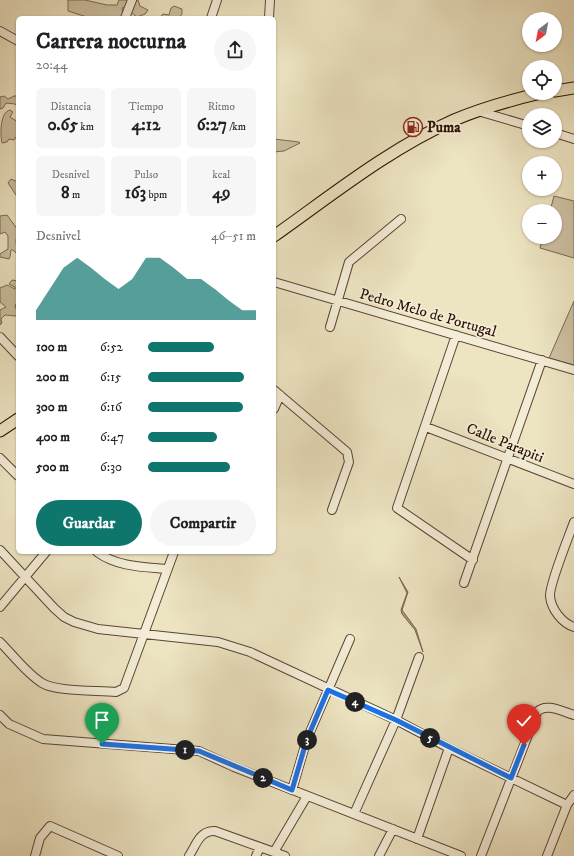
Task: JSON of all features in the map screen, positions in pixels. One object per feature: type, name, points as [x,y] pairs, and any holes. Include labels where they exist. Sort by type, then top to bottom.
[{"type":"highway","points":[[562,89],[574,88]]},
{"type":"highway","points":[[276,235],[396,151],[425,135],[478,110],[522,97]]},
{"type":"highway","points":[[0,431],[16,419]]},
{"type":"street","points":[[126,16],[132,0]]},
{"type":"street","points":[[212,16],[217,0]]},
{"type":"street","points":[[269,16],[270,0]]},
{"type":"street","points":[[0,31],[16,41]]},
{"type":"street","points":[[478,110],[522,124]]},
{"type":"street","points":[[562,135],[574,139]]},
{"type":"street","points":[[330,327],[349,262],[354,256],[401,219]]},
{"type":"street","name":"Pedro Melo de Portugal","points":[[276,283],[574,370]]},
{"type":"street","points":[[456,335],[426,427],[397,508],[473,560]]},
{"type":"street","points":[[0,337],[16,354]]},
{"type":"street","points":[[464,583],[542,360]]},
{"type":"street","points":[[277,392],[347,452],[349,462],[332,510]]},
{"type":"street","name":"Calle Parapiti","points":[[426,427],[574,484]]},
{"type":"street","points":[[0,458],[16,474]]},
{"type":"street","points":[[574,522],[550,597],[554,610],[560,618],[574,627]]},
{"type":"street","points":[[0,550],[54,608],[64,617],[74,622],[98,629],[234,646],[396,720],[449,748],[567,805]]},
{"type":"street","points":[[0,607],[44,554]]},
{"type":"street","points":[[100,554],[106,559],[122,564],[167,570]]},
{"type":"street","points":[[0,642],[43,684],[52,687],[116,692],[124,688],[173,554]]},
{"type":"street","points":[[292,790],[307,739],[350,639]]},
{"type":"street","points":[[354,814],[396,720],[420,657]]},
{"type":"street","points":[[481,856],[537,712],[541,708],[547,707],[574,715]]},
{"type":"street","points":[[0,715],[9,724],[24,732],[54,741],[199,751],[292,790],[460,856]]},
{"type":"street","points":[[417,839],[449,748]]},
{"type":"street","points":[[547,856],[567,805],[574,795]]},
{"type":"street","points":[[274,852],[308,796]]},
{"type":"street","points":[[35,856],[40,838],[50,826],[118,856]]},
{"type":"street","points":[[379,856],[393,829]]},
{"type":"street","points":[[189,856],[203,833],[208,830],[215,831],[285,856]]},
{"type":"street","points":[[256,856],[260,847]]},
{"type":"shaded area","points":[[68,0],[85,0],[107,5],[117,5],[119,0],[138,0],[140,6],[148,10],[145,14],[140,16],[136,16],[124,7],[122,8],[124,16],[84,16],[68,11]]},
{"type":"shaded area","points":[[174,6],[182,9],[182,14],[180,16],[161,16],[163,14],[169,15],[171,8]]},
{"type":"shaded area","points":[[4,96],[8,99],[16,96],[16,105],[6,103],[3,108],[0,109],[0,97]]},
{"type":"shaded area","points":[[10,110],[13,112],[10,117],[16,121],[16,137],[14,140],[9,139],[7,142],[2,143],[1,129],[4,115]]},
{"type":"shaded area","points":[[276,139],[300,143],[284,151],[276,152]]},
{"type":"shaded area","points":[[11,179],[16,181],[16,195],[8,183]]},
{"type":"shaded area","points":[[554,196],[574,201],[574,258],[540,248],[541,244],[562,244],[562,204],[552,204]]},
{"type":"shaded area","points":[[7,215],[16,227],[16,253],[11,250],[9,259],[0,257],[0,254],[8,249],[8,236],[5,232],[0,234],[0,216]]},
{"type":"shaded area","points":[[12,280],[16,281],[16,316],[5,315],[1,319],[2,323],[0,325],[0,310],[6,307],[0,302],[0,288],[7,285],[15,289],[15,287],[9,284]]},
{"type":"shaded area","points":[[574,301],[574,365],[549,358]]},
{"type":"shaded area","points":[[399,577],[408,592],[402,610],[416,629],[423,652],[415,630],[402,614],[401,610],[407,593]]},
{"type":"place","name":"Puma","points":[[413,127]]},
{"type":"route","points":[[102,744],[199,751],[234,767],[292,790],[307,739],[328,690],[396,720],[511,778],[524,745]]}]
